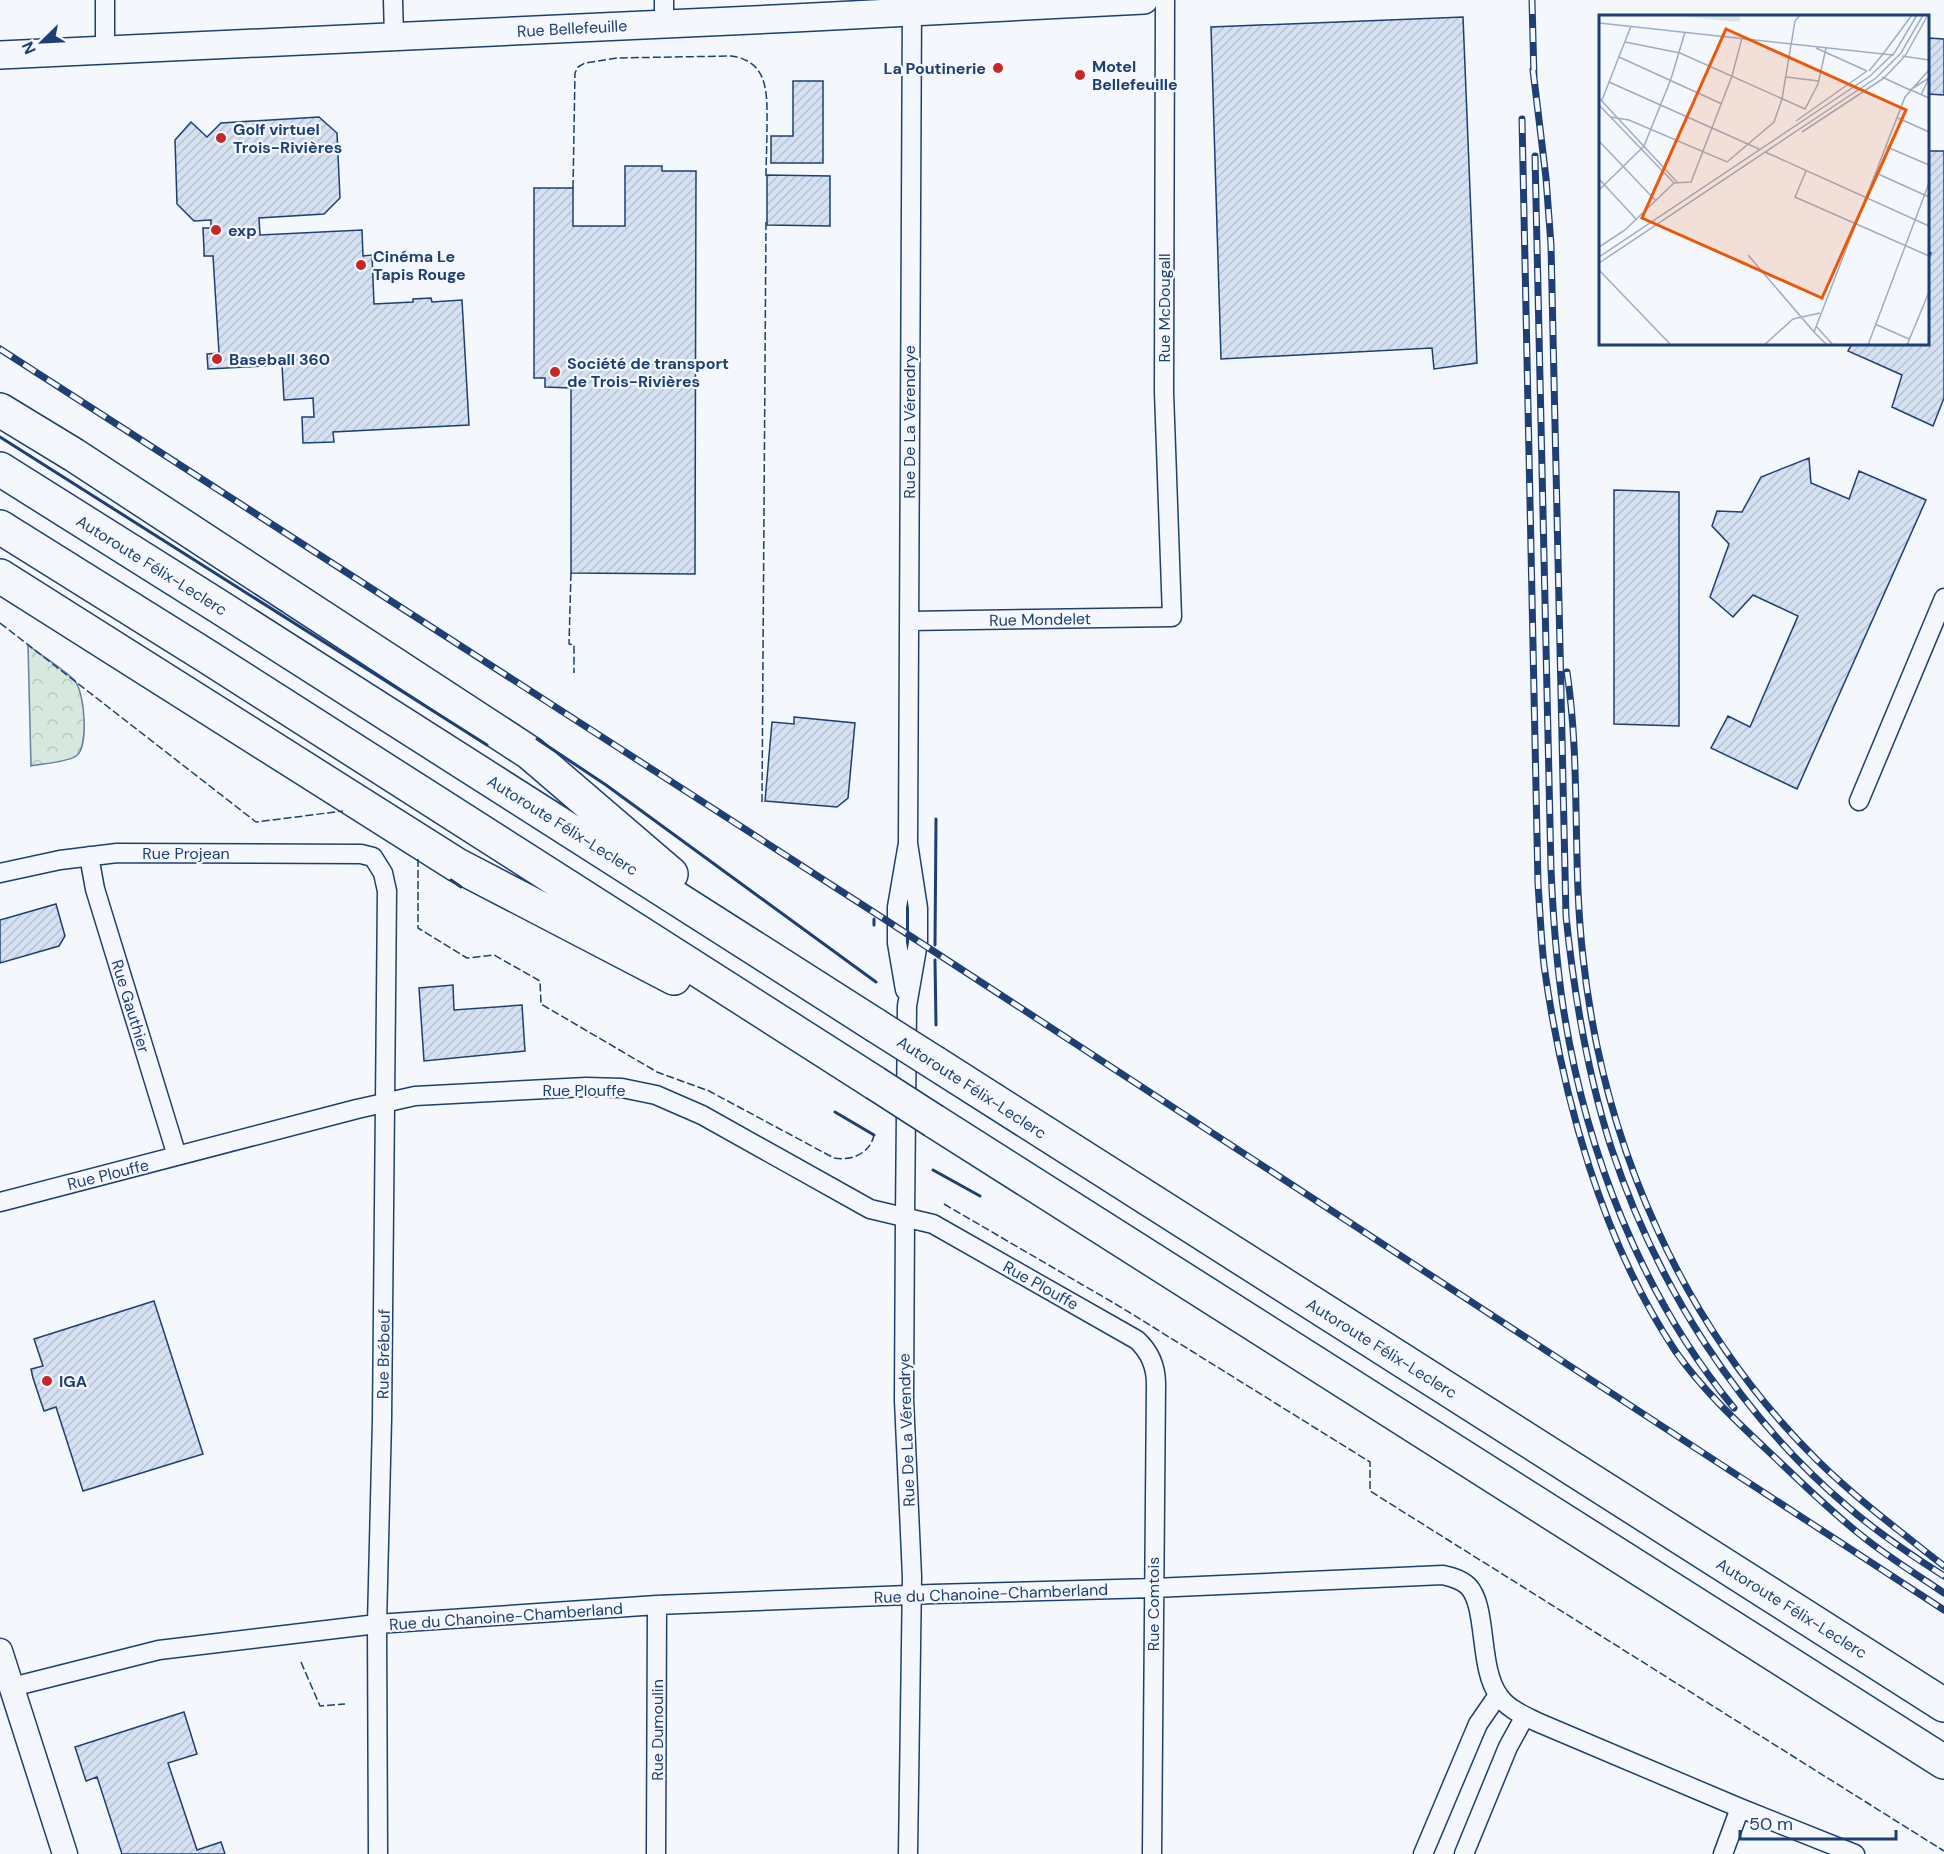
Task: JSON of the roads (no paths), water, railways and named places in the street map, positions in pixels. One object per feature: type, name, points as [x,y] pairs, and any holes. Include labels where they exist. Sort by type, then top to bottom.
[{"type":"highway","points":[[0,410],[114,481],[530,753],[766,955]]},
{"type":"highway","name":"Autoroute Félix-Leclerc","points":[[0,469],[1944,1705]]},
{"type":"highway","points":[[0,527],[1944,1762]]},
{"type":"highway","points":[[0,576],[458,865],[875,1083]]},
{"type":"main road","name":"Rue Bellefeuille","points":[[0,55],[394,36],[664,12],[1144,0]]},
{"type":"street","points":[[105,0],[105,49]]},
{"type":"street","points":[[393,0],[394,36]]},
{"type":"street","name":"Rue McDougall","points":[[1165,0],[1164,392],[1172,616]]},
{"type":"street","name":"Rue De La Vérendrye","points":[[908,1854],[912,1595],[904,1400],[907,1006],[897,943],[897,907],[908,843],[912,6]]},
{"type":"street","points":[[1859,801],[1944,598]]},
{"type":"street","name":"Rue Mondelet","points":[[909,621],[1172,616]]},
{"type":"street","name":"Rue Projean","points":[[0,873],[117,853],[357,854],[373,857]]},
{"type":"street","name":"Rue Gauthier","points":[[89,856],[95,889],[177,1156]]},
{"type":"street","name":"Rue Brébeuf","points":[[373,857],[383,873],[387,891],[382,1420],[377,1624],[378,1854]]},
{"type":"street","name":"Rue Plouffe","points":[[0,1202],[415,1096],[586,1087],[634,1090],[667,1099],[702,1115],[870,1209],[933,1224],[1131,1336],[1149,1354]]},
{"type":"street","name":"Rue Comtois","points":[[1149,1354],[1154,1367],[1156,1384],[1152,1854]]},
{"type":"street","name":"Rue du Chanoine-Chamberland","points":[[12,1687],[159,1650],[377,1624],[657,1605],[1154,1588],[1434,1575],[1450,1577],[1466,1584],[1476,1599],[1488,1669],[1498,1695]]},
{"type":"street","name":"Rue Dumoulin","points":[[656,1854],[657,1605]]},
{"type":"street","points":[[0,1651],[65,1854]]},
{"type":"street","points":[[1423,1854],[1478,1724],[1498,1695],[1510,1707],[1525,1716],[1740,1808],[1855,1854]]},
{"type":"street","points":[[1464,1854],[1508,1747],[1525,1716]]},
{"type":"street","points":[[1723,1854],[1740,1808]]},
{"type":"railway","points":[[1532,0],[1534,78]]},
{"type":"railway","points":[[1533,70],[1546,178],[1551,245],[1566,916],[1582,1033],[1595,1090],[1611,1147],[1630,1198],[1677,1297],[1705,1344],[1771,1431],[1808,1470],[1871,1526],[1944,1576]]},
{"type":"railway","points":[[1522,119],[1538,884],[1544,965],[1562,1065],[1574,1116],[1606,1215],[1627,1263],[1650,1309],[1686,1366],[1731,1416],[1838,1516],[1882,1551],[1944,1593]]},
{"type":"railway","points":[[1535,156],[1551,869],[1555,938],[1563,1006],[1586,1114],[1602,1167],[1622,1219],[1671,1318],[1701,1364],[1734,1408]]},
{"type":"railway","points":[[0,349],[875,913],[1944,1610]]},
{"type":"railway","points":[[1567,672],[1574,743],[1580,921],[1593,1027],[1609,1096],[1631,1164],[1657,1230],[1690,1293],[1727,1353],[1770,1409],[1833,1475],[1944,1566]]},
{"type":"place","name":"La Poutinerie","points":[[998,68]]},
{"type":"place","name":"Motel Bellefeuille","points":[[1080,75]]},
{"type":"place","name":"Golf virtuel Trois-Rivières","points":[[221,138]]},
{"type":"place","name":"exp","points":[[216,230]]},
{"type":"place","name":"Cinéma Le Tapis Rouge","points":[[361,265]]},
{"type":"place","name":"Baseball 360","points":[[217,359]]},
{"type":"place","name":"Société de transport de Trois-Rivières","points":[[555,372]]},
{"type":"place","name":"IGA","points":[[47,1381]]}]
